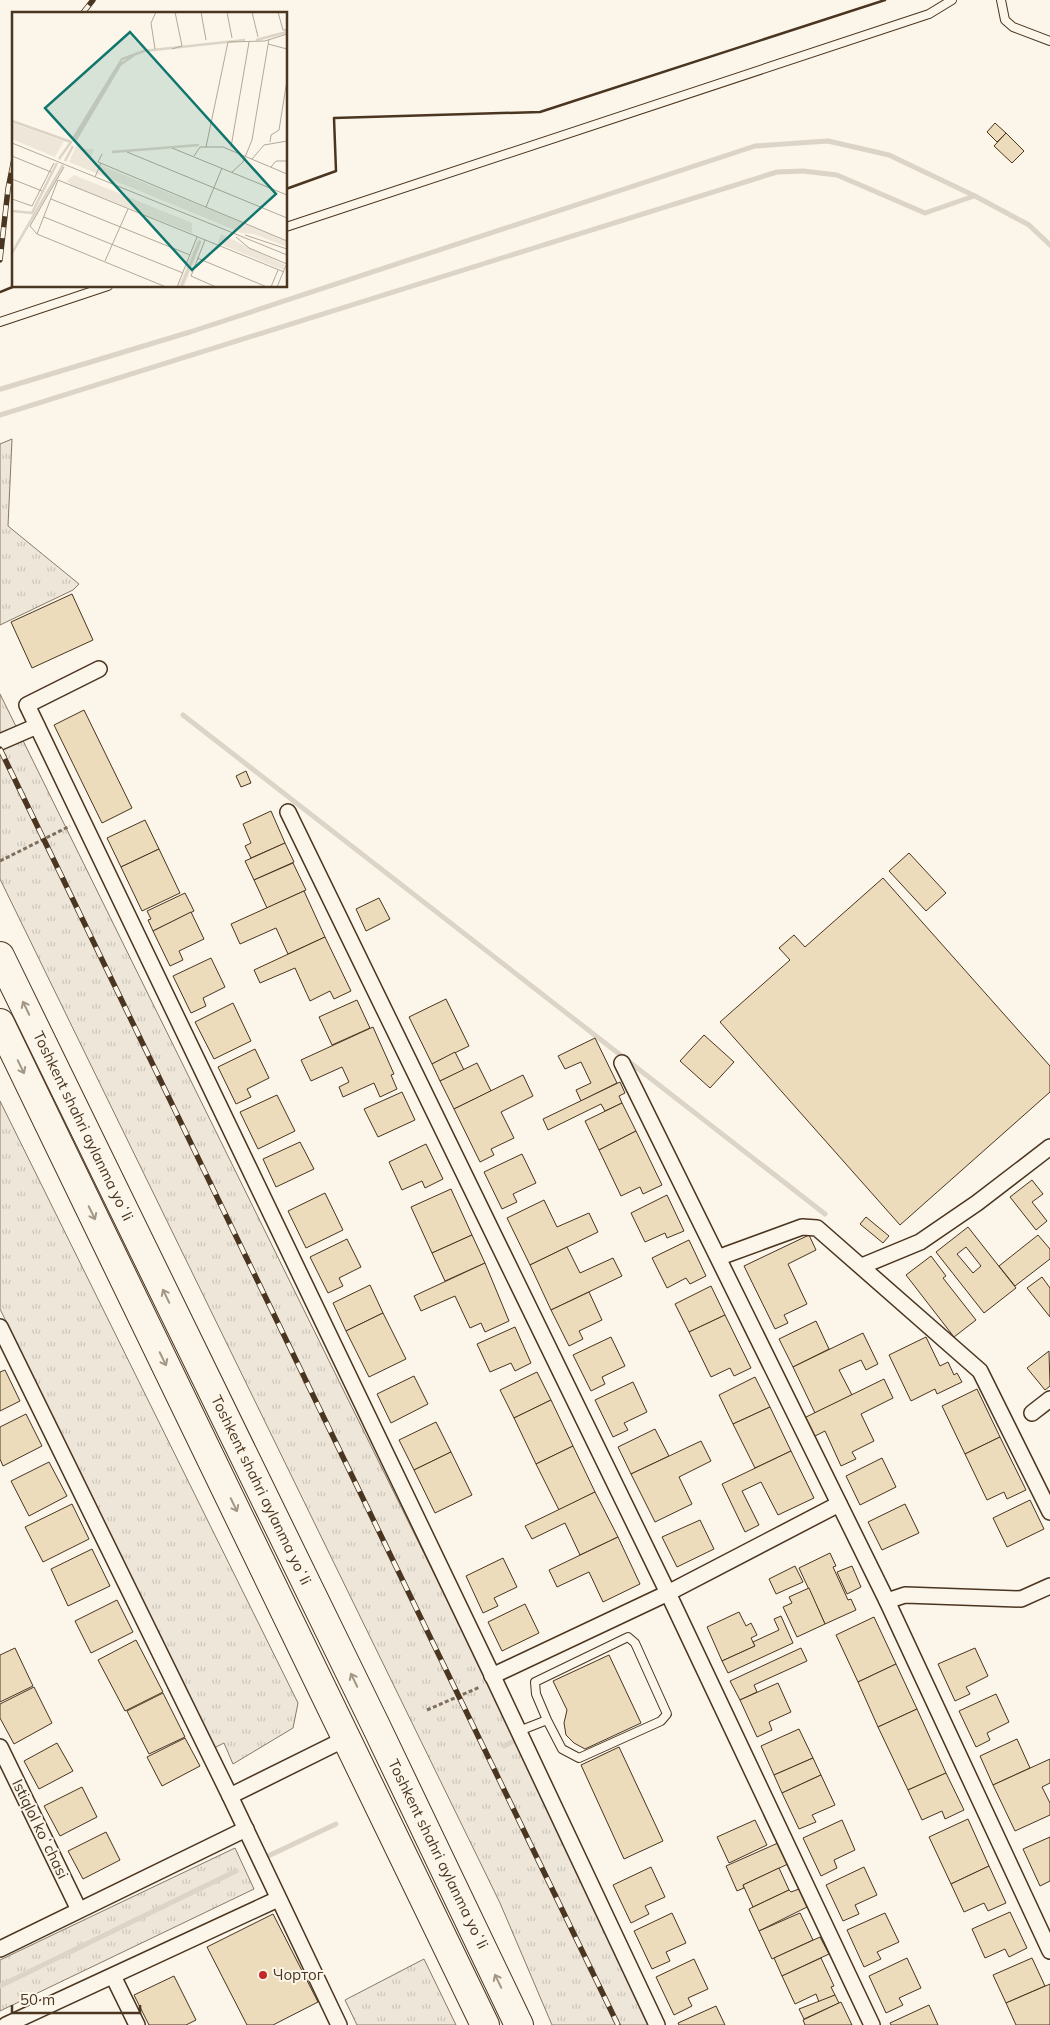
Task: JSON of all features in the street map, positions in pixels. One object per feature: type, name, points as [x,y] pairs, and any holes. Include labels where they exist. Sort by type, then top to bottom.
[{"type":"highway","name":"Toshkent shahri aylanma yoʻli","points":[[0,956],[375,1724],[519,2025]]},
{"type":"highway","name":"Toshkent shahri aylanma yoʻli","points":[[0,1023],[486,2025]]},
{"type":"highway","points":[[347,1738],[358,1723],[366,1721],[375,1724]]},
{"type":"street","points":[[99,669],[27,705],[494,1678],[657,2025]]},
{"type":"street","points":[[0,742],[37,726]]},
{"type":"street","points":[[288,812],[668,1593],[872,2025]]},
{"type":"street","points":[[622,1062],[720,1257],[887,1601],[1050,1951]]},
{"type":"street","points":[[862,1266],[896,1254],[928,1238],[1050,1147]]},
{"type":"street","points":[[720,1257],[802,1227],[817,1228],[980,1371],[1050,1512]]},
{"type":"street","points":[[0,1328],[230,1796],[339,2025]]},
{"type":"street","points":[[1032,1414],[1050,1399]]},
{"type":"street","points":[[494,1678],[668,1593],[840,1504]]},
{"type":"street","points":[[887,1601],[905,1596],[1022,1599],[1050,1586]]},
{"type":"street","points":[[230,1796],[347,1738]]},
{"type":"street","name":"Istiqlol koʻchasi","points":[[0,1747],[79,1910]]},
{"type":"street","points":[[0,1949],[246,1829]]},
{"type":"street","points":[[6,2025],[278,1899]]},
{"type":"street","points":[[113,1976],[137,2025]]},
{"type":"lane","points":[[288,226],[922,16],[952,0]]},
{"type":"lane","points":[[1001,0],[1005,20],[1013,27],[1050,41]]},
{"type":"lane","points":[[0,322],[102,288]]},
{"type":"lane","points":[[628,1637],[635,1643],[667,1714],[661,1721],[579,1758],[562,1749],[547,1720],[536,1694],[535,1682],[628,1637]]},
{"type":"lane","points":[[519,1731],[547,1720]]},
{"type":"path","points":[[0,861],[82,821]]},
{"type":"path","points":[[427,1710],[494,1678]]},
{"type":"green space","points":[[12,439],[8,526],[79,584],[73,590],[0,625],[0,444]]},
{"type":"green space","points":[[0,694],[486,1679],[649,2025],[552,2025],[500,1903],[0,879]]},
{"type":"green space","points":[[0,1101],[298,1703],[293,1728],[233,1764],[224,1743],[214,1748],[0,1309]]},
{"type":"green space","points":[[235,1848],[254,1889],[0,2011],[0,1960]]},
{"type":"green space","points":[[424,1959],[456,2025],[357,2025],[345,2000]]},
{"type":"building","points":[[995,123],[1006,133],[997,142],[987,132]]},
{"type":"building","points":[[1006,133],[1024,151],[1012,163],[994,146]]},
{"type":"building","points":[[72,594],[93,640],[32,668],[11,622]]},
{"type":"building","points":[[84,710],[132,808],[102,823],[54,725]]},
{"type":"building","points":[[246,771],[251,783],[241,787],[236,776]]},
{"type":"building","points":[[271,811],[285,843],[251,858],[245,846],[251,843],[243,824]]},
{"type":"building","points":[[145,820],[159,849],[121,867],[107,838]]},
{"type":"building","points":[[285,843],[294,862],[254,880],[245,861]]},
{"type":"building","points":[[159,849],[180,893],[142,911],[121,867]]},
{"type":"building","points":[[909,853],[946,893],[926,911],[889,871]]},
{"type":"building","points":[[293,863],[306,890],[267,908],[254,880]]},
{"type":"building","points":[[883,878],[1050,1066],[1050,1092],[900,1225],[720,1022],[790,960],[779,948],[794,935],[805,947]]},
{"type":"building","points":[[304,891],[325,937],[288,954],[276,928],[240,944],[231,924]]},
{"type":"building","points":[[185,893],[194,911],[153,931],[148,920],[151,919],[147,911]]},
{"type":"building","points":[[379,898],[390,919],[366,931],[356,909]]},
{"type":"building","points":[[191,912],[204,939],[179,951],[183,960],[170,966],[153,931]]},
{"type":"building","points":[[325,937],[351,991],[334,999],[330,991],[310,1001],[295,968],[260,983],[254,970]]},
{"type":"building","points":[[211,958],[225,987],[203,998],[206,1006],[191,1013],[173,976]]},
{"type":"building","points":[[446,999],[469,1046],[432,1064],[409,1017]]},
{"type":"building","points":[[357,1000],[370,1028],[332,1045],[319,1017]]},
{"type":"building","points":[[233,1003],[251,1041],[214,1059],[195,1022]]},
{"type":"building","points":[[373,1027],[394,1074],[391,1075],[397,1089],[380,1097],[374,1083],[343,1097],[339,1087],[349,1082],[342,1067],[311,1081],[301,1060]]},
{"type":"building","points":[[704,1035],[734,1062],[710,1088],[680,1061]]},
{"type":"building","points":[[595,1038],[617,1083],[581,1101],[576,1090],[591,1083],[581,1062],[565,1069],[558,1056]]},
{"type":"building","points":[[255,1049],[269,1078],[247,1089],[251,1097],[236,1104],[218,1067]]},
{"type":"building","points":[[455,1052],[464,1070],[440,1081],[432,1064]]},
{"type":"building","points":[[477,1063],[491,1091],[454,1109],[440,1081]]},
{"type":"building","points":[[523,1075],[533,1096],[501,1112],[514,1138],[491,1149],[494,1155],[480,1162],[454,1109]]},
{"type":"building","points":[[620,1082],[625,1093],[619,1096],[622,1103],[605,1111],[601,1104],[548,1130],[543,1119]]},
{"type":"building","points":[[402,1092],[415,1120],[378,1137],[364,1109]]},
{"type":"building","points":[[277,1095],[295,1131],[258,1149],[240,1112]]},
{"type":"building","points":[[622,1103],[636,1131],[599,1150],[585,1121]]},
{"type":"building","points":[[636,1131],[662,1185],[643,1194],[640,1187],[621,1196],[599,1150]]},
{"type":"building","points":[[300,1142],[314,1169],[276,1187],[263,1159]]},
{"type":"building","points":[[426,1144],[443,1179],[425,1188],[422,1181],[402,1190],[389,1162]]},
{"type":"building","points":[[522,1154],[536,1183],[513,1194],[517,1202],[502,1209],[484,1172]]},
{"type":"building","points":[[1032,1180],[1043,1194],[1032,1202],[1047,1221],[1036,1230],[1010,1197]]},
{"type":"building","points":[[451,1189],[472,1235],[432,1253],[411,1207]]},
{"type":"building","points":[[325,1193],[343,1230],[306,1248],[288,1211]]},
{"type":"building","points":[[667,1195],[684,1231],[667,1238],[665,1233],[645,1242],[631,1213]]},
{"type":"building","points":[[544,1200],[557,1227],[589,1213],[598,1232],[530,1265],[507,1218]]},
{"type":"building","points":[[866,1217],[889,1236],[883,1243],[860,1224]]},
{"type":"building","points":[[968,1227],[1016,1288],[984,1313],[936,1252]],"holes":[[[966,1247],[981,1266],[973,1273],[957,1254]]]},
{"type":"building","points":[[472,1235],[485,1263],[445,1281],[432,1253]]},
{"type":"building","points":[[809,1235],[816,1250],[788,1264],[807,1304],[784,1315],[788,1323],[775,1329],[744,1266]]},
{"type":"building","points":[[1038,1235],[1050,1249],[1050,1259],[1015,1286],[999,1266]]},
{"type":"building","points":[[347,1239],[361,1267],[339,1278],[343,1286],[328,1293],[310,1257]]},
{"type":"building","points":[[689,1240],[706,1276],[690,1284],[686,1278],[667,1288],[652,1258]]},
{"type":"building","points":[[567,1247],[580,1273],[613,1258],[622,1276],[551,1310],[530,1265]]},
{"type":"building","points":[[931,1256],[946,1276],[943,1278],[976,1320],[954,1337],[906,1275]]},
{"type":"building","points":[[485,1263],[509,1321],[485,1332],[481,1323],[470,1328],[455,1296],[421,1311],[414,1296]]},
{"type":"building","points":[[1042,1277],[1050,1288],[1050,1317],[1027,1288]]},
{"type":"building","points":[[370,1285],[383,1313],[346,1331],[333,1303]]},
{"type":"building","points":[[711,1286],[725,1315],[689,1332],[675,1304]]},
{"type":"building","points":[[589,1292],[602,1320],[579,1331],[583,1339],[569,1346],[551,1310]]},
{"type":"building","points":[[383,1313],[406,1359],[369,1377],[346,1331]]},
{"type":"building","points":[[725,1315],[751,1368],[734,1376],[730,1368],[711,1377],[689,1332]]},
{"type":"building","points":[[816,1321],[829,1349],[793,1367],[779,1339]]},
{"type":"building","points":[[515,1327],[531,1363],[515,1371],[511,1363],[490,1372],[477,1344]]},
{"type":"building","points":[[863,1333],[878,1364],[866,1370],[861,1360],[839,1370],[852,1395],[815,1413],[793,1367]]},
{"type":"building","points":[[611,1337],[625,1366],[602,1377],[605,1384],[591,1391],[573,1355]]},
{"type":"building","points":[[926,1337],[940,1366],[948,1362],[954,1375],[957,1373],[962,1382],[937,1394],[935,1389],[911,1401],[889,1355]]},
{"type":"building","points":[[1049,1351],[1050,1386],[1045,1390],[1027,1368]]},
{"type":"building","points":[[5,1370],[20,1401],[0,1411],[0,1372]]},
{"type":"building","points":[[537,1372],[551,1400],[514,1418],[500,1390]]},
{"type":"building","points":[[414,1376],[428,1404],[391,1423],[377,1394]]},
{"type":"building","points":[[755,1377],[770,1407],[733,1424],[719,1395]]},
{"type":"building","points":[[884,1379],[893,1398],[861,1414],[874,1441],[852,1452],[856,1459],[841,1466],[825,1431],[813,1437],[804,1418]]},
{"type":"building","points":[[633,1382],[647,1412],[624,1423],[628,1430],[613,1437],[595,1400]]},
{"type":"building","points":[[977,1389],[1000,1437],[965,1454],[942,1406]]},
{"type":"building","points":[[551,1400],[573,1446],[536,1464],[514,1418]]},
{"type":"building","points":[[770,1407],[791,1451],[755,1468],[733,1424]]},
{"type":"building","points":[[26,1414],[42,1446],[3,1466],[0,1459],[0,1427]]},
{"type":"building","points":[[436,1422],[451,1452],[414,1470],[399,1440]]},
{"type":"building","points":[[655,1429],[669,1456],[631,1474],[618,1447]]},
{"type":"building","points":[[1000,1437],[1026,1490],[1007,1499],[1004,1492],[987,1500],[965,1454]]},
{"type":"building","points":[[701,1441],[711,1461],[679,1477],[692,1504],[655,1522],[631,1474]]},
{"type":"building","points":[[573,1446],[595,1492],[559,1510],[536,1464]]},
{"type":"building","points":[[791,1451],[814,1498],[778,1515],[761,1482],[742,1491],[759,1525],[745,1532],[722,1484]]},
{"type":"building","points":[[451,1452],[472,1495],[435,1513],[414,1470]]},
{"type":"building","points":[[882,1458],[896,1487],[860,1505],[846,1476]]},
{"type":"building","points":[[49,1462],[67,1496],[29,1516],[11,1481]]},
{"type":"building","points":[[595,1492],[618,1537],[580,1555],[565,1523],[532,1539],[525,1526]]},
{"type":"building","points":[[1030,1500],[1044,1529],[1007,1547],[993,1518]]},
{"type":"building","points":[[72,1504],[89,1539],[43,1562],[25,1527]]},
{"type":"building","points":[[905,1504],[919,1533],[882,1550],[868,1522]]},
{"type":"building","points":[[700,1520],[714,1549],[677,1567],[662,1537]]},
{"type":"building","points":[[618,1537],[640,1584],[603,1602],[589,1572],[557,1587],[549,1570]]},
{"type":"building","points":[[92,1549],[110,1586],[68,1606],[51,1569]]},
{"type":"building","points":[[830,1553],[836,1566],[833,1567],[848,1600],[851,1599],[856,1610],[825,1624],[799,1568]]},
{"type":"building","points":[[503,1558],[517,1587],[494,1598],[498,1606],[483,1613],[466,1576]]},
{"type":"building","points":[[795,1566],[803,1582],[776,1594],[769,1579]]},
{"type":"building","points":[[852,1566],[861,1587],[847,1594],[837,1572]]},
{"type":"building","points":[[809,1588],[825,1624],[797,1637],[783,1607],[792,1603],[789,1597]]},
{"type":"building","points":[[117,1600],[133,1632],[91,1653],[75,1621]]},
{"type":"building","points":[[525,1604],[539,1633],[502,1651],[488,1622]]},
{"type":"building","points":[[739,1612],[746,1626],[751,1623],[757,1635],[751,1638],[755,1646],[722,1661],[707,1627]]},
{"type":"building","points":[[781,1616],[793,1643],[728,1673],[722,1661],[755,1646],[753,1642],[779,1630],[774,1619]]},
{"type":"building","points":[[874,1617],[896,1664],[858,1682],[836,1635]]},
{"type":"building","points":[[136,1640],[163,1692],[125,1711],[98,1660]]},
{"type":"building","points":[[15,1648],[33,1686],[0,1702],[0,1655]]},
{"type":"building","points":[[801,1648],[807,1661],[754,1685],[757,1692],[740,1700],[730,1681]]},
{"type":"building","points":[[975,1648],[988,1676],[966,1687],[970,1694],[955,1701],[938,1664]]},
{"type":"building","points":[[609,1655],[641,1723],[585,1749],[574,1743],[566,1735],[564,1723],[567,1710],[553,1681]]},
{"type":"building","points":[[896,1664],[917,1709],[878,1727],[858,1682]]},
{"type":"building","points":[[778,1683],[791,1712],[769,1722],[772,1730],[757,1737],[740,1700]]},
{"type":"building","points":[[34,1687],[52,1723],[14,1744],[0,1718],[0,1704]]},
{"type":"building","points":[[163,1693],[185,1737],[149,1754],[127,1711]]},
{"type":"building","points":[[996,1694],[1009,1722],[987,1733],[990,1740],[976,1747],[959,1711]]},
{"type":"building","points":[[917,1709],[946,1773],[908,1790],[878,1727]]},
{"type":"building","points":[[799,1729],[813,1758],[774,1775],[761,1746]]},
{"type":"building","points":[[185,1738],[200,1766],[162,1786],[147,1757]]},
{"type":"building","points":[[1017,1739],[1030,1768],[993,1785],[980,1756]]},
{"type":"building","points":[[57,1743],[73,1771],[39,1789],[24,1761]]},
{"type":"building","points":[[619,1747],[663,1841],[624,1859],[581,1765]]},
{"type":"building","points":[[813,1758],[821,1775],[782,1793],[774,1775]]},
{"type":"building","points":[[1050,1759],[1050,1783],[1042,1787],[1050,1803],[1050,1815],[1015,1831],[993,1785]]},
{"type":"building","points":[[946,1773],[964,1810],[945,1819],[942,1811],[922,1820],[908,1790]]},
{"type":"building","points":[[821,1775],[835,1805],[812,1815],[816,1822],[799,1829],[782,1793]]},
{"type":"building","points":[[82,1787],[97,1817],[60,1836],[44,1806]]},
{"type":"building","points":[[968,1819],[989,1866],[951,1884],[929,1837]]},
{"type":"building","points":[[755,1820],[767,1845],[729,1863],[717,1837]]},
{"type":"building","points":[[842,1820],[855,1850],[834,1860],[837,1868],[821,1876],[803,1838]]},
{"type":"building","points":[[106,1832],[120,1860],[83,1879],[68,1851]]},
{"type":"building","points":[[1050,1837],[1050,1881],[1040,1886],[1023,1849]]},
{"type":"building","points":[[778,1843],[788,1864],[743,1885],[744,1888],[737,1891],[726,1866]]},
{"type":"building","points":[[989,1866],[1006,1903],[988,1911],[984,1903],[964,1912],[951,1884]]},
{"type":"building","points":[[651,1867],[665,1897],[645,1906],[649,1914],[631,1923],[613,1885]]},
{"type":"building","points":[[864,1867],[877,1895],[855,1905],[859,1914],[843,1921],[826,1885]]},
{"type":"building","points":[[779,1868],[789,1890],[753,1907],[743,1885]]},
{"type":"building","points":[[799,1889],[807,1907],[759,1931],[749,1909],[789,1890],[791,1892]]},
{"type":"building","points":[[1010,1912],[1027,1948],[1009,1957],[1005,1949],[985,1958],[972,1929]]},
{"type":"building","points":[[672,1913],[686,1943],[666,1952],[670,1961],[652,1969],[634,1931]]},
{"type":"building","points":[[800,1913],[813,1940],[772,1959],[759,1931]]},
{"type":"building","points":[[885,1913],[899,1942],[877,1952],[881,1959],[864,1967],[847,1930]]},
{"type":"building","name":"Чортог","points":[[273,1914],[318,2002],[273,2025],[247,2025],[207,1947]]},
{"type":"building","points":[[820,1937],[829,1954],[782,1976],[774,1958]]},
{"type":"building","points":[[821,1958],[834,1986],[831,1987],[835,1995],[819,2002],[816,1994],[795,2004],[782,1976]]},
{"type":"building","points":[[907,1958],[921,1988],[899,1998],[903,2005],[886,2013],[869,1976]]},
{"type":"building","points":[[1032,1958],[1045,1986],[1006,2003],[993,1975]]},
{"type":"building","points":[[694,1959],[708,1989],[688,1998],[692,2006],[674,2015],[656,1977]]},
{"type":"building","points":[[174,1976],[196,2020],[186,2025],[149,2025],[134,1995]]},
{"type":"building","points":[[1050,1984],[1050,2025],[1016,2025],[1006,2003]]},
{"type":"building","points":[[835,1995],[839,2003],[804,2019],[799,2009]]},
{"type":"building","points":[[841,2002],[852,2025],[805,2025],[803,2020]]},
{"type":"building","points":[[929,2005],[938,2025],[891,2025],[890,2023]]},
{"type":"building","points":[[716,2006],[725,2025],[679,2025],[678,2023]]},
{"type":"waterway","points":[[1,389],[190,332],[755,146],[828,141],[889,155],[975,196],[1029,225],[1050,245]]},
{"type":"waterway","points":[[0,415],[777,172],[803,171],[837,175],[925,213],[974,196]]},
{"type":"waterway","points":[[183,715],[825,1214]]},
{"type":"waterway","points":[[504,1746],[512,1742]]},
{"type":"waterway","points":[[266,1857],[336,1824]]},
{"type":"waterway","points":[[0,1986],[236,1871]]},
{"type":"railway","points":[[84,12],[93,0]]},
{"type":"railway","points":[[0,260],[12,169]]},
{"type":"railway","points":[[0,749],[618,2025]]},
{"type":"wall","points":[[288,188],[336,171],[334,118],[540,112],[885,0]]},
{"type":"wall","points":[[0,292],[12,287]]},
{"type":"place","name":"Чортог","points":[[263,1975]]}]
